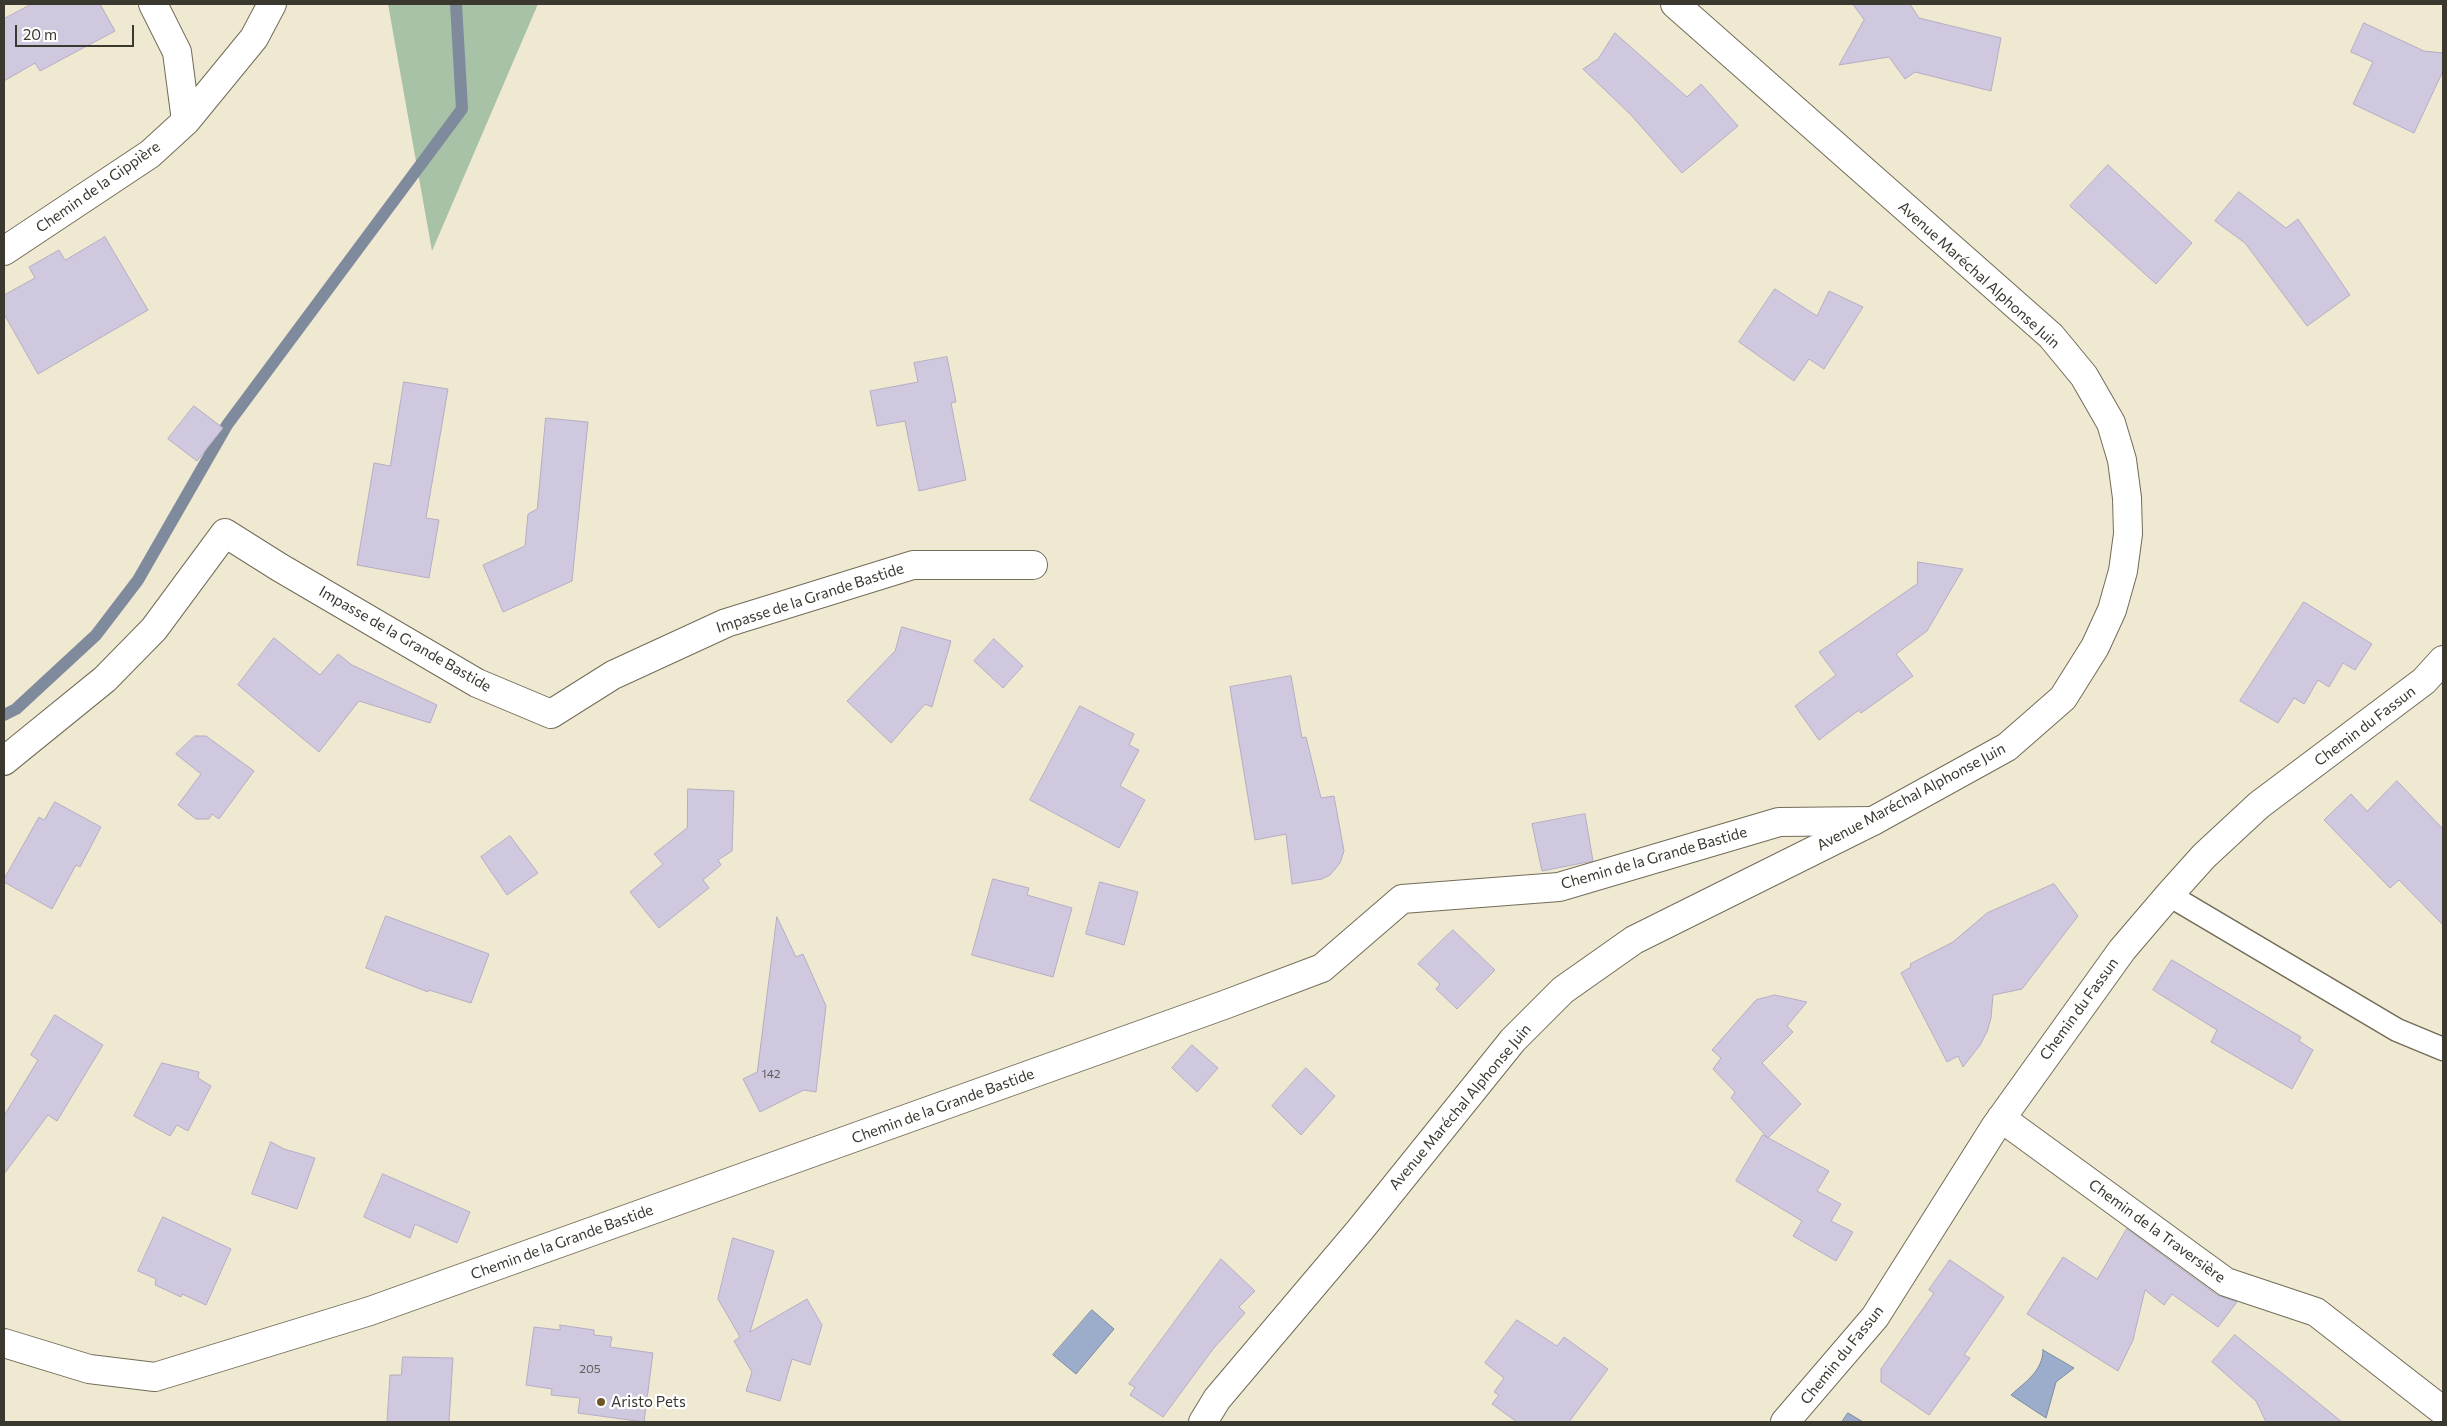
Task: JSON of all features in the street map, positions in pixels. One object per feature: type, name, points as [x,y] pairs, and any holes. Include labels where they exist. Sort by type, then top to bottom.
[{"type":"street","points":[[152,4],[177,52],[186,121]]},
{"type":"street","name":"Chemin de la Gippière","points":[[4,251],[150,154],[186,121],[254,38],[272,4]]},
{"type":"street","name":"Avenue Maréchal Alphonse Juin","points":[[1203,1422],[1217,1399],[1360,1230],[1513,1040],[1563,990],[1634,940],[1873,821],[2006,747],[2063,698],[2095,647],[2112,610],[2123,571],[2128,525],[2127,498],[2122,460],[2111,423],[2084,376],[2051,336],[1675,4]]},
{"type":"street","name":"Impasse de la Grande Bastide","points":[[4,761],[105,679],[154,629],[225,533],[287,572],[477,683],[551,714],[613,675],[726,623],[913,565],[1033,565]]},
{"type":"street","name":"Chemin du Fassun","points":[[1785,1422],[1875,1318],[2001,1118],[2122,950],[2169,895],[2204,856],[2259,805],[2424,681],[2443,660]]},
{"type":"street","name":"Chemin de la Grande Bastide","points":[[4,1343],[89,1369],[155,1378],[379,1308],[1224,1005],[1322,968],[1402,899],[1559,887],[1779,822],[1873,821]]},
{"type":"street","name":"Chemin de la Traversière","points":[[2001,1118],[2226,1282],[2316,1312],[2443,1411]]},
{"type":"lane","points":[[2169,895],[2397,1030],[2443,1049]]},
{"type":"green space","points":[[388,4],[538,4],[432,251]]},
{"type":"water","points":[[1092,1310],[1114,1329],[1076,1374],[1053,1355]]},
{"type":"water","points":[[2043,1350],[2074,1368],[2056,1382],[2046,1418],[2011,1395],[2037,1370]]},
{"type":"water","points":[[1848,1413],[1863,1422],[1842,1422]]},
{"type":"building","points":[[32,4],[100,4],[115,31],[40,71],[35,63],[4,81],[4,19]]},
{"type":"building","points":[[1853,4],[1910,4],[1919,18],[2001,38],[1991,91],[1915,72],[1905,79],[1889,57],[1839,65],[1864,20]]},
{"type":"building","points":[[2364,23],[2424,51],[2443,53],[2443,71],[2414,133],[2353,104],[2373,62],[2351,52]]},
{"type":"building","points":[[1615,33],[1687,97],[1701,84],[1738,126],[1682,173],[1631,115],[1583,69],[1598,59]]},
{"type":"building","points":[[2108,165],[2192,243],[2156,284],[2070,206]]},
{"type":"building","points":[[2239,192],[2286,228],[2298,219],[2350,295],[2307,326],[2245,243],[2215,221]]},
{"type":"building","points":[[105,237],[148,310],[38,374],[4,314],[4,295],[35,278],[29,267],[59,250],[65,260]]},
{"type":"building","points":[[1775,289],[1817,316],[1829,291],[1863,307],[1824,369],[1809,359],[1794,381],[1739,342]]},
{"type":"building","points":[[947,357],[956,402],[951,403],[966,480],[919,491],[905,421],[877,426],[870,391],[918,382],[914,363]]},
{"type":"building","points":[[404,382],[448,389],[426,518],[439,520],[429,578],[357,565],[374,463],[390,466]]},
{"type":"building","points":[[194,406],[223,428],[197,461],[168,439]]},
{"type":"building","points":[[546,418],[588,422],[572,581],[503,612],[483,565],[525,546],[528,514],[537,509]]},
{"type":"building","points":[[1918,562],[1963,569],[1927,631],[1896,654],[1913,676],[1861,713],[1859,710],[1819,740],[1795,706],[1836,675],[1819,652],[1917,584]]},
{"type":"building","points":[[2304,602],[2372,644],[2355,670],[2343,663],[2329,687],[2318,680],[2304,704],[2294,698],[2278,723],[2240,701]]},
{"type":"building","points":[[902,627],[951,641],[932,707],[925,704],[891,743],[847,701],[895,651]]},
{"type":"building","points":[[274,638],[320,675],[338,654],[352,665],[437,705],[430,723],[359,701],[319,752],[238,685]]},
{"type":"building","points":[[994,639],[1023,666],[1003,688],[974,661]]},
{"type":"building","points":[[1291,676],[1302,738],[1306,737],[1321,798],[1334,796],[1344,851],[1340,863],[1330,875],[1322,879],[1292,884],[1286,834],[1255,840],[1230,687]]},
{"type":"building","points":[[1080,706],[1134,734],[1129,745],[1139,750],[1120,786],[1145,800],[1119,848],[1030,800]]},
{"type":"building","points":[[195,736],[206,736],[254,771],[219,819],[212,814],[209,819],[196,819],[178,805],[201,774],[176,754]]},
{"type":"building","points":[[2397,781],[2443,829],[2443,925],[2399,880],[2390,888],[2324,820],[2351,794],[2367,811]]},
{"type":"building","points":[[688,789],[734,791],[732,851],[718,860],[721,865],[703,880],[709,888],[659,928],[630,892],[663,864],[654,854],[687,828]]},
{"type":"building","points":[[55,802],[101,827],[80,867],[76,865],[52,909],[4,882],[4,879],[39,817],[44,820]]},
{"type":"building","points":[[1585,814],[1593,861],[1542,871],[1532,824]]},
{"type":"building","points":[[510,836],[538,873],[507,895],[481,857]]},
{"type":"building","points":[[993,879],[1029,888],[1027,895],[1072,908],[1053,977],[972,955]]},
{"type":"building","points":[[1100,882],[1138,892],[1124,945],[1086,934]]},
{"type":"building","points":[[2054,884],[2078,916],[2022,989],[1993,995],[1991,1018],[1987,1032],[1980,1045],[1963,1067],[1958,1056],[1947,1062],[1901,973],[1911,967],[1910,964],[1953,942],[1987,913]]},
{"type":"building","points":[[386,916],[489,954],[471,1003],[429,990],[428,992],[366,968]]},
{"type":"building","points":[[777,917],[796,957],[803,954],[826,1006],[816,1092],[804,1090],[760,1112],[743,1079],[757,1072]]},
{"type":"building","points":[[1453,930],[1495,970],[1457,1009],[1436,989],[1440,984],[1418,964]]},
{"type":"building","points":[[2172,960],[2301,1037],[2299,1041],[2313,1050],[2292,1089],[2211,1042],[2217,1030],[2153,990]]},
{"type":"building","points":[[1775,995],[1807,1002],[1787,1026],[1793,1032],[1762,1063],[1801,1104],[1768,1138],[1731,1098],[1735,1092],[1713,1069],[1721,1058],[1712,1050],[1756,1000]]},
{"type":"building","points":[[55,1015],[103,1045],[57,1121],[48,1115],[4,1174],[4,1116],[38,1060],[31,1055]]},
{"type":"building","points":[[1192,1045],[1218,1068],[1197,1092],[1172,1068]]},
{"type":"building","points":[[162,1063],[199,1072],[198,1078],[211,1086],[188,1131],[177,1125],[170,1136],[134,1116]]},
{"type":"building","points":[[1306,1068],[1335,1096],[1301,1135],[1272,1106]]},
{"type":"building","points":[[1763,1135],[1829,1171],[1817,1191],[1841,1204],[1831,1221],[1853,1232],[1836,1261],[1793,1236],[1802,1221],[1736,1181]]},
{"type":"building","points":[[271,1142],[284,1149],[315,1158],[297,1209],[252,1194]]},
{"type":"building","points":[[383,1174],[470,1212],[457,1243],[415,1224],[410,1238],[364,1217]]},
{"type":"building","points":[[163,1217],[231,1249],[206,1305],[182,1294],[181,1297],[155,1285],[156,1279],[138,1271]]},
{"type":"building","points":[[2127,1229],[2217,1295],[2237,1302],[2218,1327],[2172,1294],[2164,1305],[2145,1290],[2133,1340],[2118,1371],[2027,1314],[2063,1257],[2097,1279]]},
{"type":"building","points":[[733,1238],[774,1251],[750,1332],[807,1299],[822,1325],[810,1365],[792,1359],[780,1401],[746,1391],[752,1372],[734,1341],[740,1337],[718,1299]]},
{"type":"building","points":[[1221,1259],[1255,1291],[1239,1307],[1245,1313],[1213,1349],[1163,1417],[1130,1395],[1135,1387],[1129,1384]]},
{"type":"building","points":[[1950,1260],[2004,1297],[1964,1355],[1970,1358],[1929,1415],[1881,1382],[1881,1369],[1934,1293],[1929,1290]]},
{"type":"building","points":[[1517,1320],[1557,1346],[1564,1337],[1608,1369],[1569,1422],[1517,1422],[1492,1404],[1499,1395],[1494,1392],[1504,1378],[1485,1363]]},
{"type":"building","points":[[560,1325],[594,1330],[594,1335],[612,1337],[610,1347],[653,1353],[644,1422],[578,1413],[580,1398],[551,1395],[552,1389],[526,1385],[534,1327],[560,1330]]},
{"type":"building","points":[[2235,1335],[2342,1422],[2266,1422],[2256,1401],[2212,1362]]},
{"type":"building","points":[[403,1357],[453,1358],[449,1422],[387,1422],[390,1375],[401,1375]]},
{"type":"waterway","points":[[4,715],[16,709],[96,635],[138,580],[227,425],[462,109],[456,4]]},
{"type":"place","name":"Aristo Pets","points":[[601,1402]]}]
